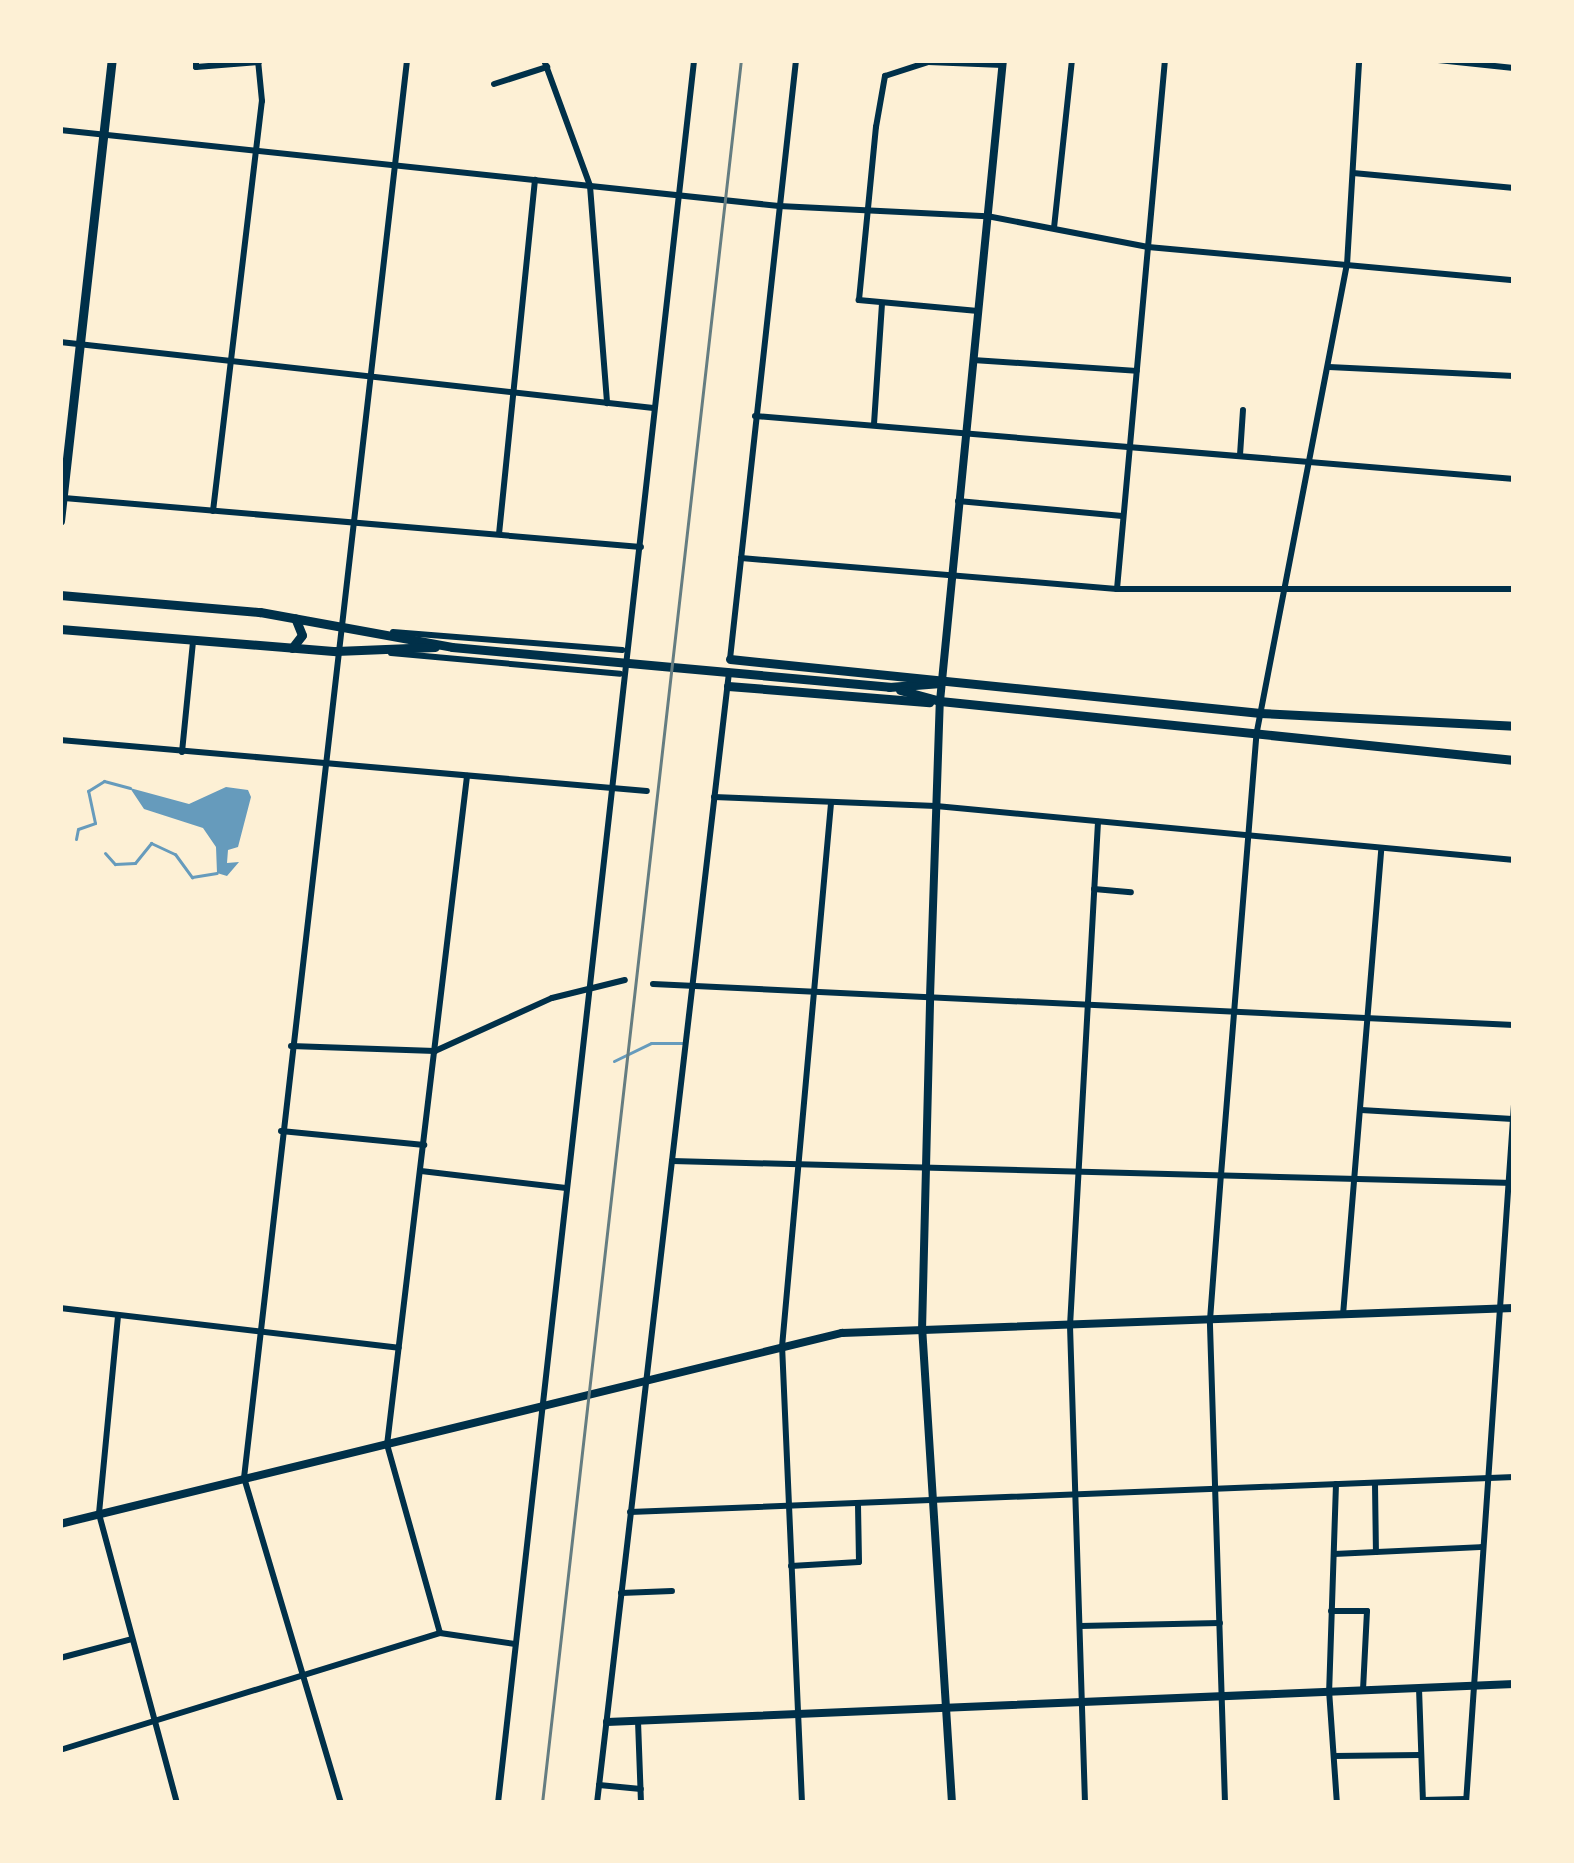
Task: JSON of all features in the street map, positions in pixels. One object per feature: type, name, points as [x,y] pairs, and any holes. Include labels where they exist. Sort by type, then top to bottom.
[{"type":"main road","points":[[60,521],[112,60]]},
{"type":"main road","points":[[60,596],[295,618],[452,647],[889,687],[941,683]]},
{"type":"main road","points":[[292,648],[302,635],[295,618]]},
{"type":"main road","points":[[60,629],[336,651],[452,647]]},
{"type":"main road","points":[[730,659],[1260,713],[1514,726]]},
{"type":"main road","points":[[728,686],[940,701],[1514,760]]},
{"type":"main road","points":[[889,687],[940,701]]},
{"type":"main road","points":[[1218,728],[1227,718],[1220,709]]},
{"type":"street","points":[[196,60],[196,67],[259,61],[257,151],[213,511]]},
{"type":"street","points":[[341,1803],[244,1478],[407,60]]},
{"type":"street","points":[[498,1803],[613,788],[622,650],[641,547],[694,60]]},
{"type":"street","points":[[597,1803],[796,60]]},
{"type":"street","points":[[1054,228],[1072,60]]},
{"type":"street","points":[[1117,589],[1165,60]]},
{"type":"street","points":[[1225,1803],[1210,1320],[1221,1175],[1257,731],[1347,266],[1359,60]]},
{"type":"street","points":[[1438,60],[1514,68]]},
{"type":"street","points":[[952,1803],[922,1331],[930,997],[941,683],[1003,63],[928,62],[885,76],[859,300],[978,311]]},
{"type":"street","points":[[494,84],[545,64],[590,186],[607,403]]},
{"type":"street","points":[[60,130],[680,197],[987,216],[1148,247],[1514,280]]},
{"type":"street","points":[[1353,173],[1514,188]]},
{"type":"street","points":[[499,534],[535,180]]},
{"type":"street","points":[[874,424],[883,305]]},
{"type":"street","points":[[60,342],[654,409]]},
{"type":"street","points":[[973,360],[1136,371]]},
{"type":"street","points":[[1329,367],[1514,376]]},
{"type":"street","points":[[1240,454],[1243,410]]},
{"type":"street","points":[[755,416],[1514,479]]},
{"type":"street","points":[[61,497],[641,547]]},
{"type":"street","points":[[958,501],[1123,516]]},
{"type":"street","points":[[741,558],[1117,589],[1514,589]]},
{"type":"street","points":[[360,629],[622,650]]},
{"type":"street","points":[[182,752],[194,641]]},
{"type":"street","points":[[358,649],[620,674]]},
{"type":"street","points":[[60,740],[646,791]]},
{"type":"street","points":[[440,1633],[387,1445],[467,776]]},
{"type":"street","points":[[714,797],[936,806],[1514,860]]},
{"type":"street","points":[[802,1803],[782,1347],[831,803]]},
{"type":"street","points":[[1085,1803],[1070,1326],[1097,823]]},
{"type":"street","points":[[1343,1315],[1381,848]]},
{"type":"street","points":[[1094,889],[1131,892]]},
{"type":"street","points":[[291,1046],[435,1052],[589,985],[625,980]]},
{"type":"street","points":[[653,984],[1514,1025]]},
{"type":"street","points":[[1420,1688],[1423,1800],[1466,1801],[1495,1308],[1514,1105]]},
{"type":"street","points":[[1360,1110],[1513,1119]]},
{"type":"street","points":[[281,1131],[424,1145]]},
{"type":"street","points":[[670,1161],[1510,1183]]},
{"type":"street","points":[[421,1171],[566,1187]]},
{"type":"street","points":[[60,1308],[399,1348]]},
{"type":"street","points":[[60,1523],[842,1333],[1514,1308]]},
{"type":"street","points":[[118,1316],[99,1514],[177,1803]]},
{"type":"street","points":[[630,1512],[1514,1477]]},
{"type":"street","points":[[1375,1483],[1376,1552]]},
{"type":"street","points":[[1336,1484],[1329,1690],[1337,1803]]},
{"type":"street","points":[[791,1566],[859,1562],[858,1503]]},
{"type":"street","points":[[1334,1554],[1480,1547]]},
{"type":"street","points":[[621,1593],[672,1591]]},
{"type":"street","points":[[1331,1612],[1367,1611],[1363,1689]]},
{"type":"street","points":[[1080,1627],[1220,1623]]},
{"type":"street","points":[[60,1750],[440,1633],[515,1644]]},
{"type":"street","points":[[60,1658],[132,1639]]},
{"type":"street","points":[[608,1722],[1514,1684]]},
{"type":"street","points":[[638,1721],[641,1803]]},
{"type":"street","points":[[1334,1756],[1422,1755]]},
{"type":"street","points":[[599,1785],[640,1789]]},
{"type":"water","points":[[226,787],[248,790],[251,797],[238,847],[228,850],[227,863],[239,862],[227,876],[217,873],[216,847],[203,828],[144,809],[130,788],[189,804]]},
{"type":"waterway","points":[[76,839],[78,829],[95,823],[88,791],[104,781],[130,788]]},
{"type":"waterway","points":[[105,853],[115,864],[135,863],[151,843],[175,854],[192,877],[217,873]]},
{"type":"waterway","points":[[614,1061],[651,1043],[682,1043]]},
{"type":"railway","points":[[542,1803],[741,60]]}]
